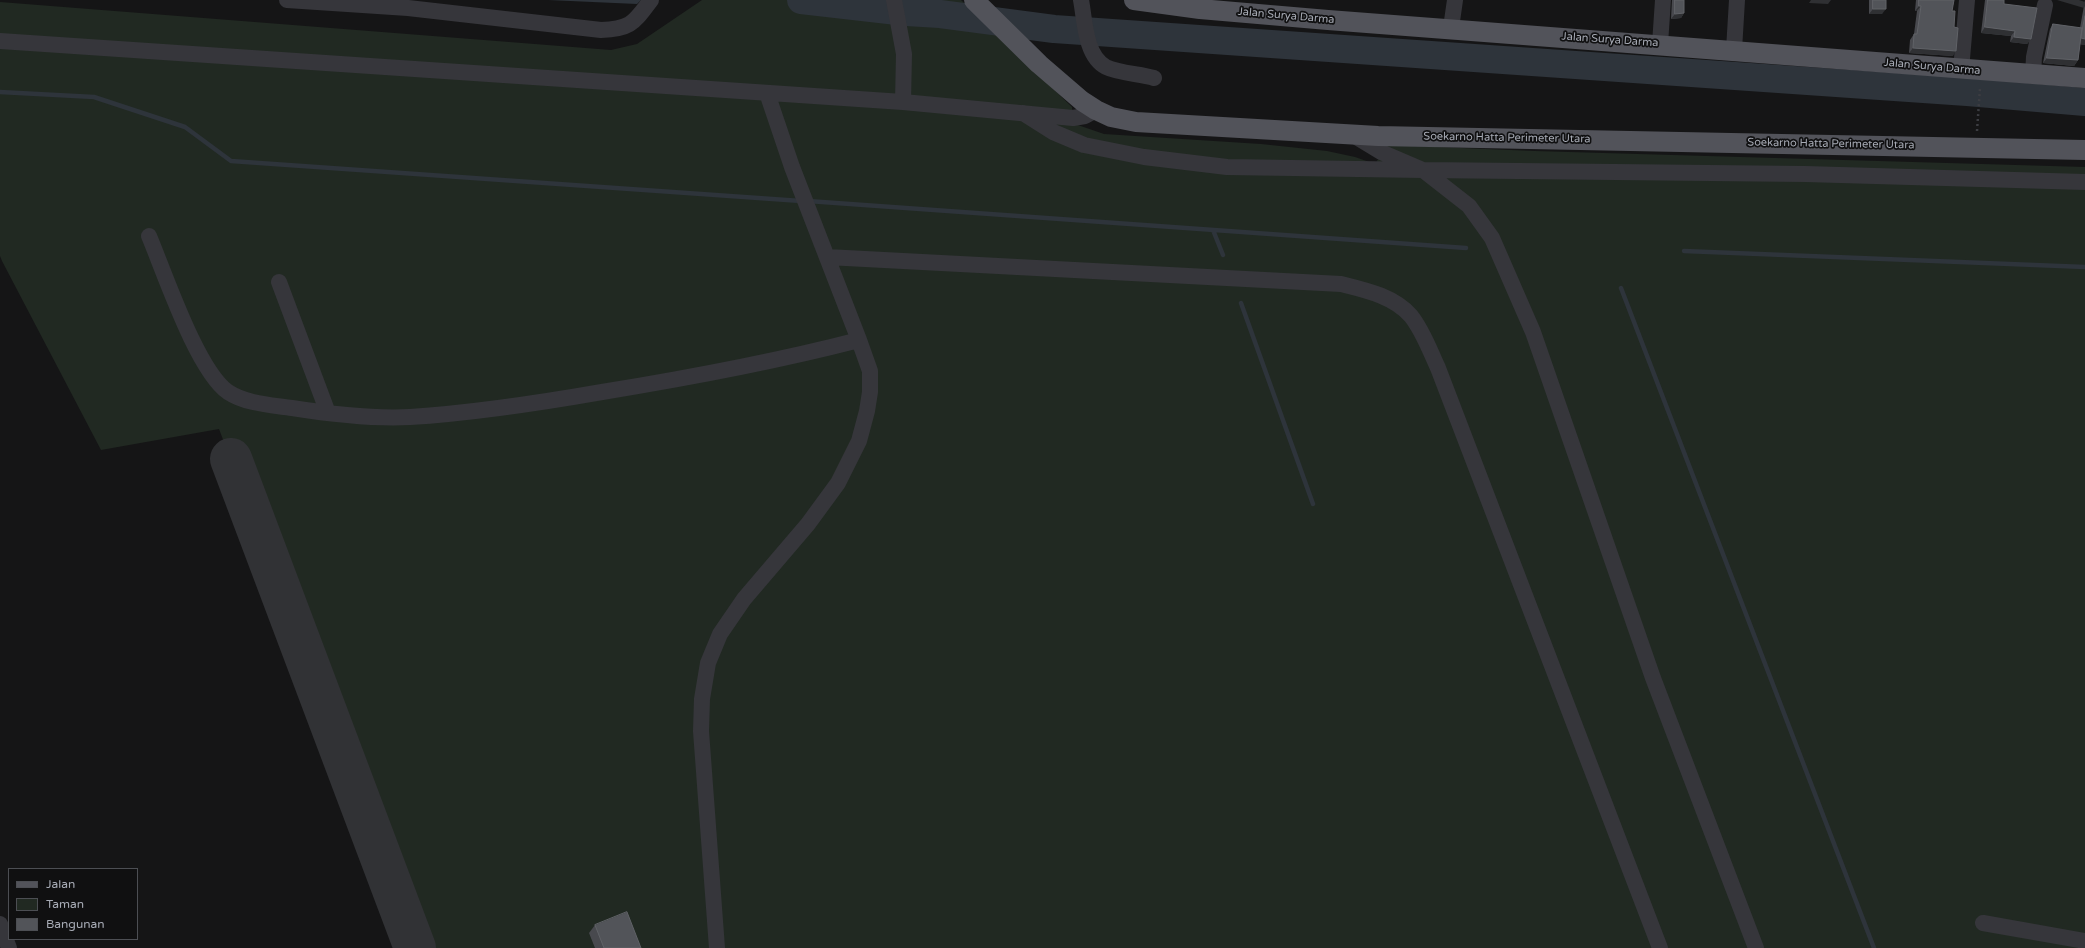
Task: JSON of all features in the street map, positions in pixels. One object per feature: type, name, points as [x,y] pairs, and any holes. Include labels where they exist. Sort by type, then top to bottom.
[{"type":"main road","name":"Soekarno Hatta Perimeter Utara","points":[[974,0],[1040,64],[1076,96],[1096,110],[1112,117],[1136,122],[1353,135],[2085,150]]},
{"type":"main road","name":"Jalan Surya Darma","points":[[1134,0],[1200,4],[1451,28],[1734,50],[1961,70],[2085,78]]},
{"type":"street","points":[[287,0],[408,8],[601,30],[617,30],[632,24],[651,0]]},
{"type":"street","points":[[894,0],[904,54],[903,102]]},
{"type":"street","points":[[1451,28],[1455,0]]},
{"type":"street","points":[[1660,44],[1663,0]]},
{"type":"street","points":[[1734,50],[1737,0]]},
{"type":"street","points":[[1961,70],[1967,0]]},
{"type":"street","points":[[2034,75],[2034,57],[2045,5]]},
{"type":"street","points":[[1083,8],[1088,42],[1096,60],[1107,67],[1154,78]]},
{"type":"street","points":[[0,41],[767,92],[903,102],[1073,118],[1085,116],[1096,110]]},
{"type":"street","points":[[717,948],[701,731],[702,699],[708,663],[720,634],[744,599],[808,524],[838,483],[859,441],[868,411],[870,392],[870,371],[802,194],[767,92]]},
{"type":"street","points":[[1023,113],[1053,132],[1084,145],[1144,157],[1227,167],[1805,174],[2085,182]]},
{"type":"street","points":[[1353,135],[1381,152],[1423,170],[1470,206],[1492,238],[1511,278],[1533,332],[1653,678],[1756,948]]},
{"type":"street","points":[[149,236],[194,343],[212,376],[229,393],[253,402],[328,413],[410,417],[578,396],[687,379],[804,354],[859,340]]},
{"type":"street","points":[[827,257],[1341,284],[1371,292],[1394,302],[1410,315],[1422,333],[1438,368],[1660,948]]},
{"type":"street","points":[[278,282],[328,413]]},
{"type":"street","points":[[1983,923],[2085,941]]},
{"type":"street","points":[[0,924],[9,948]]},
{"type":"path","points":[[1978,116],[1980,84]]},
{"type":"green space","points":[[702,0],[961,0],[1072,107],[1072,123],[1104,134],[1261,144],[1327,151],[1355,157],[1375,164],[1387,145],[1535,151],[2085,167],[2085,948],[416,948],[219,429],[101,450],[2,261],[0,256],[0,2],[611,50],[637,44]]},
{"type":"shaded area","points":[[548,0],[641,0],[637,4]]},
{"type":"building","points":[[1675,0],[1684,0],[1684,13],[1675,14]]},
{"type":"building","points":[[1873,0],[1886,0],[1886,9],[1873,9]]},
{"type":"building","points":[[1919,0],[1954,0],[1952,11],[1955,11],[1954,27],[1958,28],[1956,51],[1913,48],[1914,34],[1917,34],[1921,6],[1919,6]]},
{"type":"building","points":[[1988,0],[2004,0],[2004,4],[2037,8],[2031,39],[2014,37],[2015,31],[1985,27]]},
{"type":"building","points":[[2085,16],[2085,39],[2081,38]]},
{"type":"building","points":[[2053,24],[2082,28],[2078,60],[2047,58]]},
{"type":"building","points":[[627,912],[641,948],[604,948],[595,925]]},
{"type":"waterway","points":[[801,0],[906,12],[940,14],[1054,29],[1967,92],[2085,102]]},
{"type":"waterway","points":[[0,92],[94,97],[185,127],[231,161],[801,201]]},
{"type":"waterway","points":[[808,201],[1466,248]]},
{"type":"waterway","points":[[1213,230],[1223,255]]},
{"type":"waterway","points":[[1684,251],[2085,267]]},
{"type":"waterway","points":[[1621,288],[1874,948]]},
{"type":"waterway","points":[[1241,303],[1313,504]]},
{"type":"taxiway","points":[[231,459],[415,948]]}]
